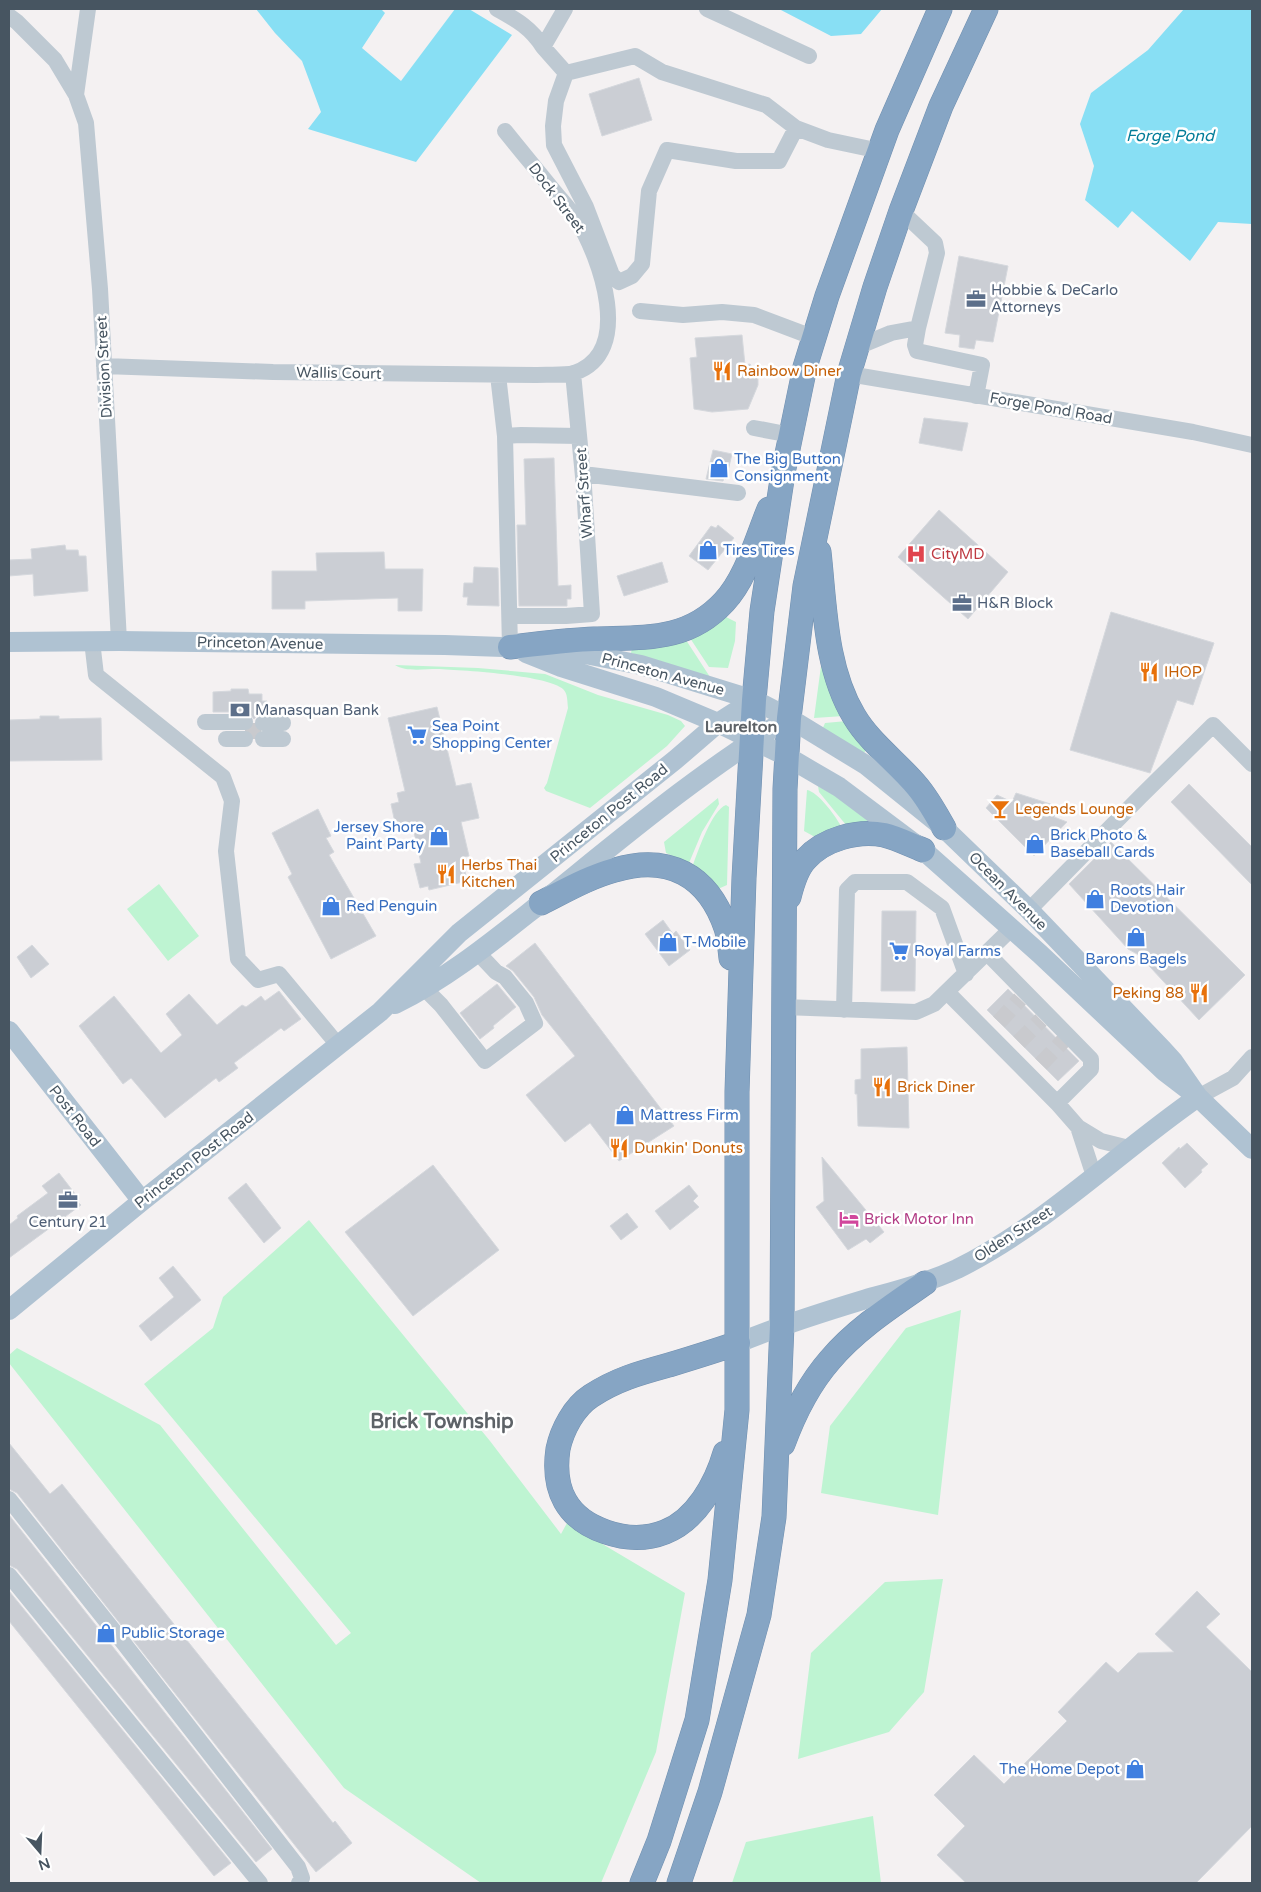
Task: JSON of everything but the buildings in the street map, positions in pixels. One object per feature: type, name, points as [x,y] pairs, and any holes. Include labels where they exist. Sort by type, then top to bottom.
[{"type":"highway","points":[[642,1883],[659,1841],[697,1720],[720,1580],[737,1410],[737,1092],[739,1018],[744,878],[754,700],[762,611],[784,473],[805,367],[827,296],[880,151],[940,9]]},
{"type":"highway","points":[[679,1883],[713,1782],[759,1615],[774,1517],[782,1325],[786,756],[806,586],[816,529],[849,374],[875,287],[901,211],[941,106],[986,9]]},
{"type":"highway","points":[[510,647],[565,641],[640,639],[664,636],[684,630],[706,619],[725,601],[741,578],[784,473]]},
{"type":"highway","points":[[816,529],[828,635],[834,666],[844,696],[854,716],[880,749],[918,786],[944,828]]},
{"type":"highway","points":[[784,911],[804,860],[830,841],[875,834],[884,835],[923,850]]},
{"type":"highway","points":[[541,902],[578,884],[615,870],[647,864],[670,866],[686,874],[699,883],[713,901],[726,928],[739,1018]]},
{"type":"highway","points":[[775,1464],[789,1426],[804,1397],[829,1360],[888,1308],[925,1282]]},
{"type":"highway","points":[[737,1410],[723,1460],[708,1492],[690,1517],[666,1532],[648,1537],[629,1538],[612,1535],[592,1528],[576,1517],[560,1490],[557,1477],[557,1458],[560,1437],[572,1416],[590,1397],[625,1377],[738,1343]]},
{"type":"main road","name":"Princeton Avenue","points":[[9,642],[119,641],[560,649],[641,665],[754,700],[789,718]]},
{"type":"main road","name":"Princeton Avenue","points":[[510,647],[561,667],[656,697],[718,723],[786,756]]},
{"type":"main road","name":"Princeton Post Road","points":[[9,1310],[142,1201],[380,1012],[459,933],[660,772],[718,723],[754,700]]},
{"type":"main road","name":"Princeton Post Road","points":[[380,1012],[425,989],[478,953],[698,778],[752,740],[789,718]]},
{"type":"main road","name":"Ocean Avenue","points":[[789,718],[866,765],[944,828],[1029,910],[1173,1061],[1198,1097]]},
{"type":"main road","name":"Ocean Avenue","points":[[786,756],[839,787],[923,850],[1164,1071],[1198,1097],[1252,1149]]},
{"type":"main road","name":"Post Road","points":[[9,1031],[142,1201]]},
{"type":"main road","name":"Olden Street","points":[[738,1343],[782,1325],[925,1282],[956,1269],[992,1250],[1033,1223],[1198,1097]]},
{"type":"street","name":"Division Street","points":[[76,95],[88,9]]},
{"type":"street","points":[[498,9],[514,18],[535,34],[543,48],[566,73]]},
{"type":"street","points":[[543,48],[565,9]]},
{"type":"street","points":[[707,9],[809,56]]},
{"type":"street","name":"Division Street","points":[[9,16],[55,60],[76,95],[86,122],[100,289],[119,641]]},
{"type":"street","points":[[566,73],[635,56],[662,72],[766,105],[796,128],[828,140],[880,151]]},
{"type":"street","points":[[566,73],[556,100],[553,126],[554,145],[586,207],[612,275],[619,282],[632,276],[642,264],[649,191],[667,150],[736,161],[779,161],[796,128]]},
{"type":"street","name":"Dock Street","points":[[505,131],[576,219],[588,242],[605,288],[608,309],[605,344],[601,353],[592,362],[573,373]]},
{"type":"street","points":[[901,211],[935,243],[937,253],[918,328],[915,345],[917,350],[982,365],[976,396]]},
{"type":"street","points":[[640,311],[683,315],[722,312],[754,315],[815,338]]},
{"type":"street","points":[[857,347],[891,333],[918,328]]},
{"type":"street","name":"Wallis Court","points":[[104,366],[273,372],[536,375],[573,373]]},
{"type":"street","name":"Wharf Street","points":[[510,616],[592,614],[583,474],[573,373]]},
{"type":"street","points":[[498,374],[505,436],[510,647]]},
{"type":"street","name":"Forge Pond Road","points":[[849,374],[1193,432],[1252,445]]},
{"type":"street","points":[[754,428],[792,435]]},
{"type":"street","points":[[505,436],[579,436]]},
{"type":"street","points":[[583,474],[738,493]]},
{"type":"street","points":[[92,641],[96,675],[223,777],[232,801],[226,851],[238,959],[258,980],[279,974],[338,1045]]},
{"type":"street","points":[[1029,910],[1213,725],[1252,764]]},
{"type":"street","points":[[245,731],[215,730],[245,731]]},
{"type":"street","points":[[263,731],[283,731]]},
{"type":"street","points":[[844,1010],[847,890],[855,882],[907,882],[942,908],[966,974]]},
{"type":"street","points":[[784,1007],[916,1012],[934,1004],[1011,929]]},
{"type":"street","points":[[987,952],[1044,1017],[1091,1059],[1090,1069],[1057,1103]]},
{"type":"street","points":[[425,989],[442,1005],[485,1061],[535,1023],[526,1003],[505,977],[496,972],[478,953]]},
{"type":"street","points":[[947,992],[993,1027],[1036,1070],[1057,1103],[1078,1127],[1101,1141],[1129,1148]]},
{"type":"street","name":"Olden Street","points":[[1198,1097],[1233,1078],[1252,1057]]},
{"type":"street","points":[[1078,1127],[1094,1176]]},
{"type":"street","points":[[9,1499],[298,1867],[302,1878],[299,1883]]},
{"type":"street","points":[[9,1575],[260,1883]]},
{"type":"green space","points":[[726,617],[736,622],[735,641],[728,668],[709,667],[690,638]]},
{"type":"green space","points":[[686,640],[710,677],[631,653],[632,648]]},
{"type":"green space","points":[[395,665],[478,668],[545,674],[598,695],[668,715],[681,721],[685,726],[667,746],[590,808],[546,791],[544,788],[568,708],[567,695],[563,689],[540,680],[503,674],[409,669]]},
{"type":"green space","points":[[821,666],[827,666],[844,716],[814,718]]},
{"type":"green space","points":[[847,721],[867,749],[863,754],[822,730],[825,723]]},
{"type":"green space","points":[[818,786],[870,816],[867,824],[846,825],[819,792]]},
{"type":"green space","points":[[807,790],[821,799],[841,826],[815,837],[804,831]]},
{"type":"green space","points":[[718,798],[719,804],[702,832],[689,863],[666,853],[664,842]]},
{"type":"green space","points":[[726,805],[729,807],[727,885],[718,889],[693,865],[711,822],[721,808]]},
{"type":"green space","points":[[159,884],[199,936],[168,961],[127,909]]},
{"type":"green space","points":[[309,1220],[490,1441],[561,1534],[567,1523],[685,1593],[656,1752],[601,1883],[481,1883],[344,1788],[9,1363],[9,1355],[17,1348],[160,1425],[336,1645],[351,1633],[144,1384],[213,1328],[223,1297]]},
{"type":"green space","points":[[961,1310],[938,1515],[821,1493],[830,1426],[906,1328]]},
{"type":"green space","points":[[943,1579],[924,1692],[889,1732],[798,1759],[811,1653],[885,1582]]},
{"type":"green space","points":[[873,1816],[881,1883],[732,1883],[746,1842]]},
{"type":"water","points":[[256,9],[381,9],[385,13],[362,48],[401,81],[455,9],[469,9],[512,35],[416,162],[308,129],[321,112],[302,61],[275,33]]},
{"type":"water","points":[[779,9],[882,9],[861,34],[831,36]]},
{"type":"water","name":"Forge Pond","points":[[1184,9],[1252,9],[1252,224],[1218,222],[1190,261],[1132,211],[1118,228],[1085,200],[1094,166],[1080,124],[1091,93],[1148,50]]},
{"type":"tunnel","points":[[245,731],[263,731]]},
{"type":"tunnel","points":[[999,1022],[1020,999]]},
{"type":"tunnel","points":[[1019,1042],[1041,1020]]},
{"type":"tunnel","points":[[1041,1064],[1063,1041]]},
{"type":"place","name":"Hobbie & DeCarlo Attorneys","points":[[976,299]]},
{"type":"place","name":"Rainbow Diner","points":[[722,371]]},
{"type":"place","name":"The Big Button Consignment","points":[[719,468]]},
{"type":"place","name":"Tires Tires","points":[[708,550]]},
{"type":"place","name":"CityMD","points":[[916,554]]},
{"type":"place","name":"H&R Block","points":[[962,603]]},
{"type":"place","name":"IHOP","points":[[1149,672]]},
{"type":"place","name":"Manasquan Bank","points":[[240,710]]},
{"type":"place","name":"Sea Point Shopping Center","points":[[417,735]]},
{"type":"place","name":"Legends Lounge","points":[[1000,809]]},
{"type":"place","name":"Jersey Shore Paint Party","points":[[439,836]]},
{"type":"place","name":"Brick Photo & Baseball Cards","points":[[1035,844]]},
{"type":"place","name":"Herbs Thai Kitchen","points":[[446,874]]},
{"type":"place","name":"Roots Hair Devotion","points":[[1095,899]]},
{"type":"place","name":"Red Penguin","points":[[331,906]]},
{"type":"place","name":"Barons Bagels","points":[[1136,937]]},
{"type":"place","name":"T-Mobile","points":[[668,942]]},
{"type":"place","name":"Royal Farms","points":[[899,951]]},
{"type":"place","name":"Peking 88","points":[[1199,993]]},
{"type":"place","name":"Brick Diner","points":[[882,1087]]},
{"type":"place","name":"Mattress Firm","points":[[625,1115]]},
{"type":"place","name":"Dunkin' Donuts","points":[[619,1148]]},
{"type":"place","name":"Century 21","points":[[68,1200]]},
{"type":"place","name":"Brick Motor Inn","points":[[849,1219]]},
{"type":"place","name":"Public Storage","points":[[106,1633]]},
{"type":"place","name":"The Home Depot","points":[[1135,1769]]},
{"type":"district","name":"Laurelton","points":[[741,727]]},
{"type":"district","name":"Brick Township","points":[[442,1422]]}]
